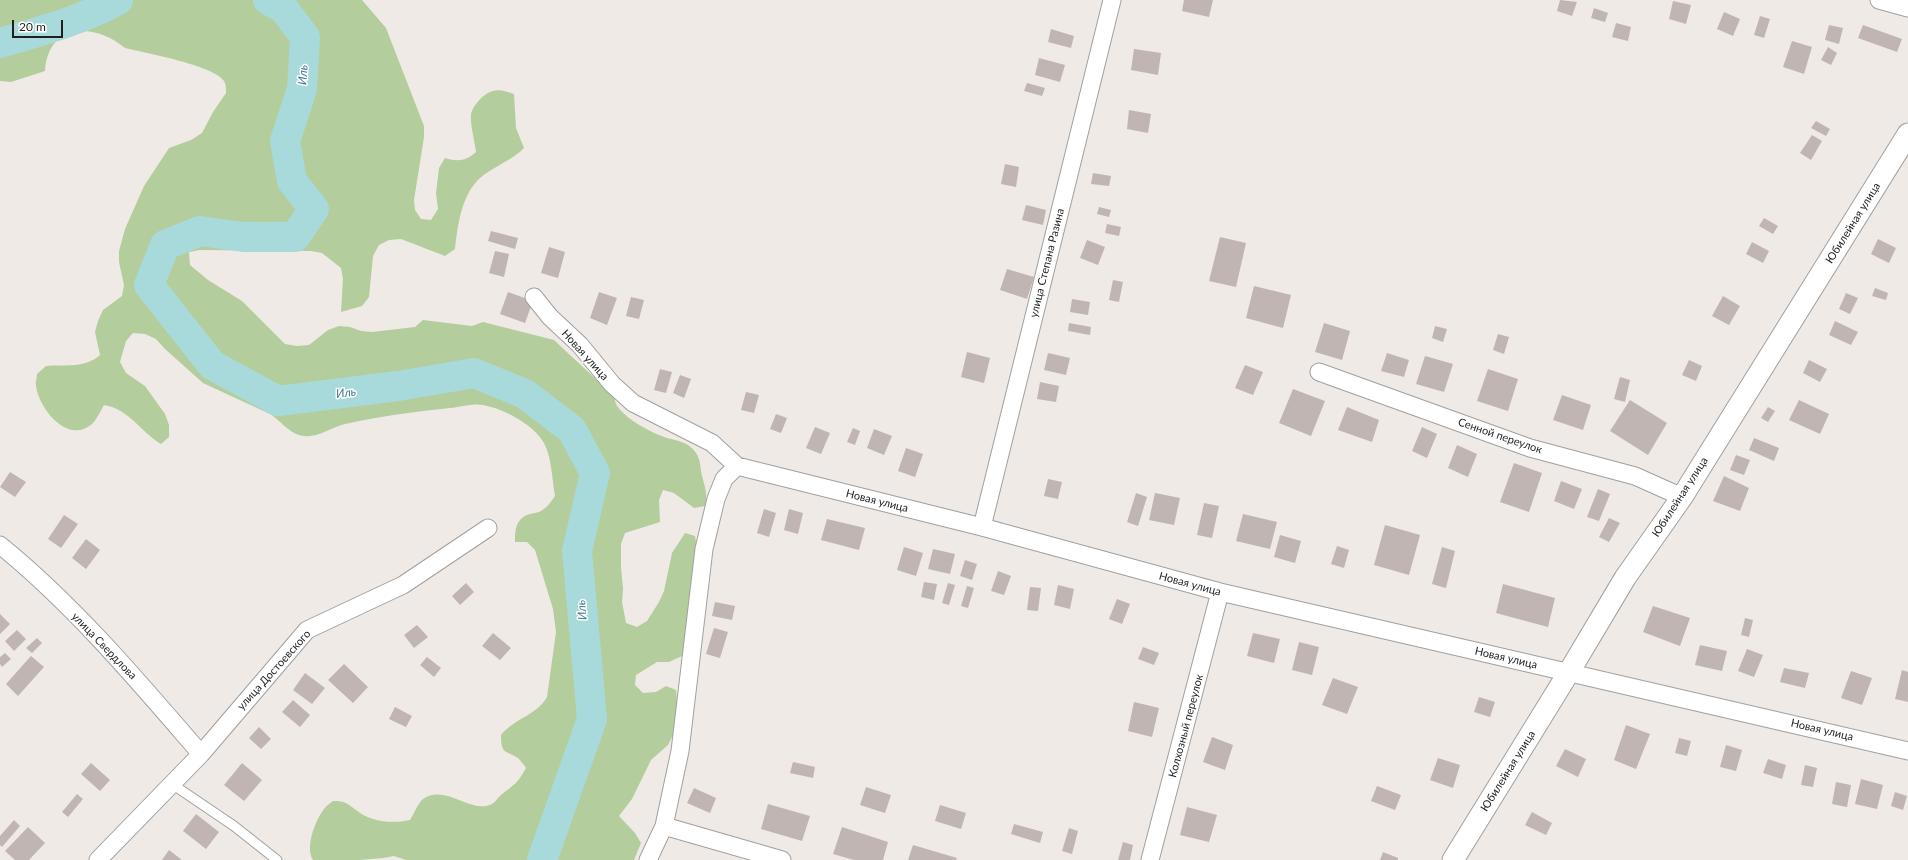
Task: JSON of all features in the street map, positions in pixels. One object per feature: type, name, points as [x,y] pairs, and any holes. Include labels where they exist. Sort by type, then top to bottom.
[{"type":"street","name":"улица Степана Разина","points":[[982,527],[1112,0]]},
{"type":"street","points":[[1879,0],[1908,8]]},
{"type":"street","name":"Юбилейная улица","points":[[1453,860],[1625,578],[1682,497],[1908,134]]},
{"type":"street","name":"Новая улица","points":[[534,297],[550,317],[580,345],[612,384],[633,403],[712,443],[737,466],[982,527],[1220,592],[1908,751]]},
{"type":"street","name":"Сенной переулок","points":[[1319,372],[1530,448],[1635,476],[1682,497]]},
{"type":"street","points":[[648,860],[664,826],[680,751],[704,549],[716,499],[724,479],[737,466]]},
{"type":"street","name":"улица Достоевского","points":[[98,860],[201,754],[307,630],[403,585],[488,528]]},
{"type":"street","name":"улица Свердлова","points":[[0,545],[20,561],[108,647],[201,754]]},
{"type":"street","name":"Колхозный переулок","points":[[1150,860],[1220,592]]},
{"type":"street","points":[[664,826],[782,860]]},
{"type":"lane","points":[[172,784],[234,826],[277,860]]},
{"type":"green space","points":[[0,0],[362,0],[386,28],[424,126],[424,137],[414,200],[415,210],[421,219],[431,220],[438,209],[436,193],[439,168],[445,158],[462,160],[476,152],[471,115],[476,104],[486,94],[496,90],[514,94],[516,128],[524,148],[510,159],[485,174],[471,189],[462,208],[455,249],[445,256],[401,239],[389,240],[379,245],[373,256],[369,297],[362,306],[341,312],[343,279],[341,268],[322,253],[311,251],[200,250],[189,252],[190,265],[208,280],[242,301],[285,344],[297,346],[309,345],[328,330],[339,326],[372,332],[415,327],[423,320],[472,326],[483,322],[554,340],[614,396],[617,406],[627,417],[654,433],[687,444],[696,453],[700,461],[706,491],[705,506],[694,508],[674,493],[663,490],[659,500],[660,522],[625,533],[621,544],[623,589],[622,602],[626,623],[637,627],[647,621],[659,602],[664,591],[672,553],[685,533],[695,536],[697,549],[691,652],[669,662],[657,662],[636,675],[635,685],[643,693],[656,692],[666,686],[676,690],[678,713],[673,735],[668,745],[651,760],[632,799],[619,816],[635,833],[641,843],[634,860],[406,860],[394,856],[359,860],[313,860],[310,848],[314,827],[324,809],[333,801],[341,801],[346,803],[368,817],[382,821],[396,822],[410,820],[421,801],[431,795],[449,796],[476,806],[492,804],[515,783],[526,768],[518,758],[503,749],[501,735],[513,724],[538,708],[547,697],[556,632],[553,609],[535,550],[527,542],[515,542],[515,533],[517,525],[522,518],[544,509],[555,496],[547,449],[539,436],[517,418],[500,410],[483,405],[471,405],[384,416],[345,424],[317,435],[299,435],[291,431],[270,414],[203,383],[156,339],[145,334],[133,333],[126,341],[120,362],[126,373],[145,386],[165,414],[169,425],[169,437],[161,444],[121,411],[104,405],[94,422],[83,429],[74,430],[56,422],[43,405],[38,395],[36,384],[37,374],[46,366],[81,364],[100,355],[95,332],[103,310],[122,296],[124,285],[119,262],[119,251],[125,229],[144,186],[169,148],[191,140],[202,133],[213,112],[226,93],[226,87],[224,81],[217,75],[207,70],[178,60],[125,48],[100,34],[87,31],[74,32],[63,36],[54,44],[48,55],[45,71],[11,82],[0,81]]},
{"type":"building","points":[[1184,0],[1213,0],[1209,17],[1182,11]]},
{"type":"building","points":[[1560,0],[1577,2],[1572,16],[1557,11]]},
{"type":"building","points":[[1673,1],[1691,5],[1686,24],[1669,19]]},
{"type":"building","points":[[1594,8],[1608,13],[1605,22],[1591,18]]},
{"type":"building","points":[[1724,12],[1740,19],[1733,36],[1717,29]]},
{"type":"building","points":[[1760,16],[1770,19],[1764,38],[1754,35]]},
{"type":"building","points":[[1616,23],[1631,27],[1628,41],[1612,37]]},
{"type":"building","points":[[1829,25],[1843,28],[1839,44],[1825,40]]},
{"type":"building","points":[[1863,25],[1902,39],[1897,52],[1858,38]]},
{"type":"building","points":[[1051,29],[1074,36],[1071,48],[1048,42]]},
{"type":"building","points":[[1792,41],[1812,47],[1804,74],[1783,67]]},
{"type":"building","points":[[1828,47],[1837,53],[1831,65],[1821,60]]},
{"type":"building","points":[[1134,49],[1161,53],[1158,75],[1131,70]]},
{"type":"building","points":[[1039,58],[1065,65],[1060,82],[1035,75]]},
{"type":"building","points":[[1027,83],[1045,88],[1042,96],[1024,91]]},
{"type":"building","points":[[1129,110],[1151,114],[1148,133],[1127,129]]},
{"type":"building","points":[[1816,121],[1830,129],[1826,136],[1811,128]]},
{"type":"building","points":[[1812,135],[1822,141],[1811,160],[1800,153]]},
{"type":"building","points":[[1005,164],[1019,167],[1016,187],[1001,184]]},
{"type":"building","points":[[1093,173],[1111,176],[1109,186],[1091,184]]},
{"type":"building","points":[[1026,205],[1046,210],[1043,225],[1022,220]]},
{"type":"building","points":[[1099,207],[1111,210],[1109,217],[1097,214]]},
{"type":"building","points":[[1764,218],[1778,226],[1773,234],[1759,226]]},
{"type":"building","points":[[1107,224],[1121,227],[1119,236],[1105,233]]},
{"type":"building","points":[[491,231],[518,238],[515,249],[488,241]]},
{"type":"building","points":[[1220,237],[1246,243],[1236,287],[1209,281]]},
{"type":"building","points":[[1878,239],[1896,248],[1889,263],[1871,254]]},
{"type":"building","points":[[1087,240],[1105,247],[1098,265],[1080,258]]},
{"type":"building","points":[[1752,242],[1769,251],[1763,263],[1746,254]]},
{"type":"building","points":[[549,247],[565,252],[558,278],[541,273]]},
{"type":"building","points":[[495,251],[509,254],[504,277],[489,273]]},
{"type":"building","points":[[1007,269],[1034,277],[1027,299],[1000,290]]},
{"type":"building","points":[[1113,280],[1123,282],[1119,302],[1109,300]]},
{"type":"building","points":[[1254,286],[1291,295],[1283,328],[1246,318]]},
{"type":"building","points":[[1875,288],[1888,293],[1886,300],[1872,296]]},
{"type":"building","points":[[508,292],[533,301],[525,323],[500,314]]},
{"type":"building","points":[[599,292],[617,298],[607,325],[590,318]]},
{"type":"building","points":[[1846,293],[1858,298],[1850,314],[1839,309]]},
{"type":"building","points":[[1723,296],[1740,306],[1729,325],[1712,316]]},
{"type":"building","points":[[631,297],[644,300],[639,319],[626,316]]},
{"type":"building","points":[[1072,299],[1090,302],[1088,315],[1070,312]]},
{"type":"building","points":[[1835,321],[1858,332],[1851,345],[1829,335]]},
{"type":"building","points":[[1069,323],[1091,327],[1090,335],[1068,331]]},
{"type":"building","points":[[1324,323],[1350,331],[1342,360],[1315,352]]},
{"type":"building","points":[[1435,326],[1447,329],[1443,342],[1432,338]]},
{"type":"building","points":[[1498,334],[1509,337],[1504,354],[1493,350]]},
{"type":"building","points":[[967,352],[990,358],[984,383],[961,377]]},
{"type":"building","points":[[1048,353],[1070,358],[1066,375],[1044,370]]},
{"type":"building","points":[[1387,353],[1409,360],[1404,377],[1381,371]]},
{"type":"building","points":[[1425,356],[1453,364],[1444,392],[1416,384]]},
{"type":"building","points":[[1689,360],[1702,366],[1696,381],[1682,375]]},
{"type":"building","points":[[1809,360],[1827,369],[1820,382],[1803,373]]},
{"type":"building","points":[[1245,365],[1263,372],[1253,395],[1235,388]]},
{"type":"building","points":[[660,369],[672,372],[666,393],[654,390]]},
{"type":"building","points":[[1488,369],[1518,379],[1508,411],[1477,401]]},
{"type":"building","points":[[680,375],[691,379],[684,398],[673,393]]},
{"type":"building","points":[[1620,377],[1630,380],[1625,402],[1614,399]]},
{"type":"building","points":[[1040,382],[1059,386],[1056,402],[1037,399]]},
{"type":"building","points":[[1293,389],[1325,401],[1311,436],[1279,423]]},
{"type":"building","points":[[746,392],[759,395],[754,413],[741,410]]},
{"type":"building","points":[[1562,395],[1591,405],[1583,430],[1553,420]]},
{"type":"building","points":[[1630,400],[1667,423],[1648,455],[1610,431]]},
{"type":"building","points":[[1799,400],[1829,414],[1820,434],[1789,420]]},
{"type":"building","points":[[1347,407],[1379,420],[1372,442],[1338,430]]},
{"type":"building","points":[[1768,407],[1775,411],[1768,422],[1761,418]]},
{"type":"building","points":[[776,414],[787,418],[781,433],[770,429]]},
{"type":"building","points":[[815,427],[830,433],[821,454],[806,448]]},
{"type":"building","points":[[1422,427],[1437,434],[1427,458],[1412,451]]},
{"type":"building","points":[[853,428],[860,431],[855,445],[847,442]]},
{"type":"building","points":[[874,429],[892,436],[884,455],[867,448]]},
{"type":"building","points":[[1754,438],[1779,448],[1774,461],[1749,450]]},
{"type":"building","points":[[1457,445],[1477,454],[1468,477],[1448,468]]},
{"type":"building","points":[[906,448],[923,454],[915,477],[898,471]]},
{"type":"building","points":[[1736,455],[1750,460],[1744,475],[1730,470]]},
{"type":"building","points":[[1514,463],[1542,473],[1529,512],[1500,502]]},
{"type":"building","points":[[10,472],[26,482],[15,497],[0,487]]},
{"type":"building","points":[[1724,476],[1749,488],[1740,511],[1713,501]]},
{"type":"building","points":[[1048,479],[1062,482],[1058,499],[1044,496]]},
{"type":"building","points":[[1561,481],[1582,489],[1574,509],[1554,501]]},
{"type":"building","points":[[1598,489],[1610,494],[1599,521],[1587,517]]},
{"type":"building","points":[[1136,493],[1147,497],[1138,526],[1127,522]]},
{"type":"building","points":[[1155,493],[1180,498],[1174,525],[1149,520]]},
{"type":"building","points":[[1204,503],[1219,506],[1212,538],[1197,535]]},
{"type":"building","points":[[764,509],[776,513],[769,537],[757,533]]},
{"type":"building","points":[[789,509],[803,513],[798,534],[784,530]]},
{"type":"building","points":[[1243,514],[1277,522],[1270,549],[1236,541]]},
{"type":"building","points":[[64,515],[78,524],[61,548],[48,539]]},
{"type":"building","points":[[1609,518],[1620,523],[1609,542],[1599,537]]},
{"type":"building","points":[[827,519],[865,528],[859,550],[821,540]]},
{"type":"building","points":[[1385,525],[1420,535],[1409,575],[1374,565]]},
{"type":"building","points":[[1280,535],[1301,541],[1295,563],[1274,557]]},
{"type":"building","points":[[86,539],[100,550],[86,569],[72,558]]},
{"type":"building","points":[[1337,546],[1349,550],[1344,568],[1331,564]]},
{"type":"building","points":[[904,547],[923,553],[916,576],[897,570]]},
{"type":"building","points":[[1442,547],[1455,551],[1446,588],[1432,584]]},
{"type":"building","points":[[933,549],[955,554],[950,574],[928,569]]},
{"type":"building","points":[[965,560],[977,564],[972,580],[960,576]]},
{"type":"building","points":[[998,571],[1011,576],[1004,595],[991,591]]},
{"type":"building","points":[[924,582],[937,584],[934,600],[921,597]]},
{"type":"building","points":[[466,583],[474,592],[460,605],[452,596]]},
{"type":"building","points":[[948,583],[955,585],[949,605],[942,603]]},
{"type":"building","points":[[1503,584],[1555,598],[1548,627],[1496,613]]},
{"type":"building","points":[[1058,585],[1074,589],[1070,609],[1054,605]]},
{"type":"building","points":[[967,586],[974,588],[968,608],[961,606]]},
{"type":"building","points":[[1030,587],[1041,588],[1038,611],[1027,610]]},
{"type":"building","points":[[1117,599],[1130,604],[1122,624],[1109,619]]},
{"type":"building","points":[[715,602],[735,606],[732,620],[712,616]]},
{"type":"building","points":[[1653,606],[1690,618],[1680,646],[1643,632]]},
{"type":"building","points":[[0,614],[10,624],[0,634]]},
{"type":"building","points":[[1745,618],[1753,620],[1749,637],[1741,635]]},
{"type":"building","points":[[417,625],[428,637],[414,648],[404,635]]},
{"type":"building","points":[[714,628],[728,632],[720,658],[706,654]]},
{"type":"building","points":[[17,630],[26,639],[14,651],[5,641]]},
{"type":"building","points":[[493,633],[511,648],[500,660],[482,646]]},
{"type":"building","points":[[1253,633],[1280,639],[1274,663],[1247,656]]},
{"type":"building","points":[[37,638],[42,643],[32,653],[26,648]]},
{"type":"building","points":[[1299,642],[1319,647],[1312,675],[1292,670]]},
{"type":"building","points":[[1700,645],[1727,651],[1722,671],[1695,665]]},
{"type":"building","points":[[1143,647],[1159,653],[1154,665],[1138,659]]},
{"type":"building","points":[[1747,649],[1763,655],[1754,677],[1738,671]]},
{"type":"building","points":[[5,653],[11,659],[2,667],[0,664],[0,657]]},
{"type":"building","points":[[31,656],[44,667],[18,696],[6,684]]},
{"type":"building","points":[[427,657],[441,668],[434,677],[420,665]]},
{"type":"building","points":[[344,664],[368,687],[353,703],[328,680]]},
{"type":"building","points":[[1784,668],[1809,673],[1805,688],[1780,682]]},
{"type":"building","points":[[1902,670],[1908,672],[1908,702],[1895,699]]},
{"type":"building","points":[[1851,671],[1872,678],[1862,705],[1841,698]]},
{"type":"building","points":[[305,673],[325,688],[312,704],[293,690]]},
{"type":"building","points":[[1333,678],[1358,687],[1347,714],[1322,705]]},
{"type":"building","points":[[1479,697],[1495,702],[1490,717],[1474,712]]},
{"type":"building","points":[[293,700],[310,715],[300,727],[282,712]]},
{"type":"building","points":[[1134,702],[1159,708],[1152,737],[1128,731]]},
{"type":"building","points":[[395,707],[412,716],[406,727],[389,719]]},
{"type":"building","points":[[1626,725],[1650,734],[1636,769],[1614,760]]},
{"type":"building","points":[[259,727],[271,739],[261,749],[249,738]]},
{"type":"building","points":[[1212,737],[1233,745],[1225,770],[1203,762]]},
{"type":"building","points":[[1679,738],[1691,741],[1687,756],[1675,753]]},
{"type":"building","points":[[1726,745],[1742,750],[1736,771],[1720,767]]},
{"type":"building","points":[[1565,749],[1586,759],[1578,777],[1556,766]]},
{"type":"building","points":[[1438,758],[1460,765],[1453,788],[1430,780]]},
{"type":"building","points":[[1768,759],[1786,765],[1782,779],[1763,773]]},
{"type":"building","points":[[793,762],[815,767],[813,778],[790,773]]},
{"type":"building","points":[[91,763],[110,780],[100,791],[81,774]]},
{"type":"building","points":[[242,763],[262,780],[244,801],[224,785]]},
{"type":"building","points":[[1805,765],[1817,768],[1813,787],[1801,785]]},
{"type":"building","points":[[1861,779],[1883,785],[1877,809],[1855,804]]},
{"type":"building","points":[[1836,782],[1851,785],[1847,807],[1832,804]]},
{"type":"building","points":[[1377,786],[1401,795],[1395,810],[1371,801]]},
{"type":"building","points":[[866,787],[891,795],[885,813],[860,805]]},
{"type":"building","points":[[694,788],[716,798],[710,813],[687,803]]},
{"type":"building","points":[[1895,792],[1907,796],[1903,810],[1891,806]]},
{"type":"building","points":[[77,794],[83,799],[68,817],[62,812]]},
{"type":"building","points":[[768,804],[810,816],[802,841],[761,829]]},
{"type":"building","points":[[940,805],[966,813],[961,829],[935,821]]},
{"type":"building","points":[[1187,807],[1217,815],[1209,842],[1180,835]]},
{"type":"building","points":[[1532,812],[1552,823],[1546,835],[1525,825]]},
{"type":"building","points":[[196,814],[219,832],[206,849],[183,831]]},
{"type":"building","points":[[14,820],[20,826],[2,847],[0,845],[0,836]]},
{"type":"building","points":[[1014,824],[1043,832],[1040,843],[1011,834]]},
{"type":"building","points":[[28,827],[45,843],[29,860],[15,860],[5,851]]},
{"type":"building","points":[[842,827],[888,842],[883,860],[854,860],[833,854]]},
{"type":"building","points":[[1069,828],[1078,831],[1072,854],[1062,851]]},
{"type":"building","points":[[1123,842],[1133,845],[1130,860],[1118,860]]},
{"type":"building","points":[[913,845],[957,858],[956,860],[908,860]]},
{"type":"building","points":[[169,850],[182,860],[162,860]]},
{"type":"building","points":[[1383,852],[1398,858],[1398,860],[1380,860]]},
{"type":"waterway","name":"Иль","points":[[0,43],[45,30],[90,14],[118,0]]},
{"type":"waterway","name":"Иль","points":[[268,0],[283,8],[305,37],[302,89],[285,141],[292,181],[314,209],[295,237],[243,237],[200,231],[165,245],[149,285],[212,365],[278,401],[398,386],[474,373],[525,394],[572,430],[595,473],[577,551],[592,719],[542,860]]}]
